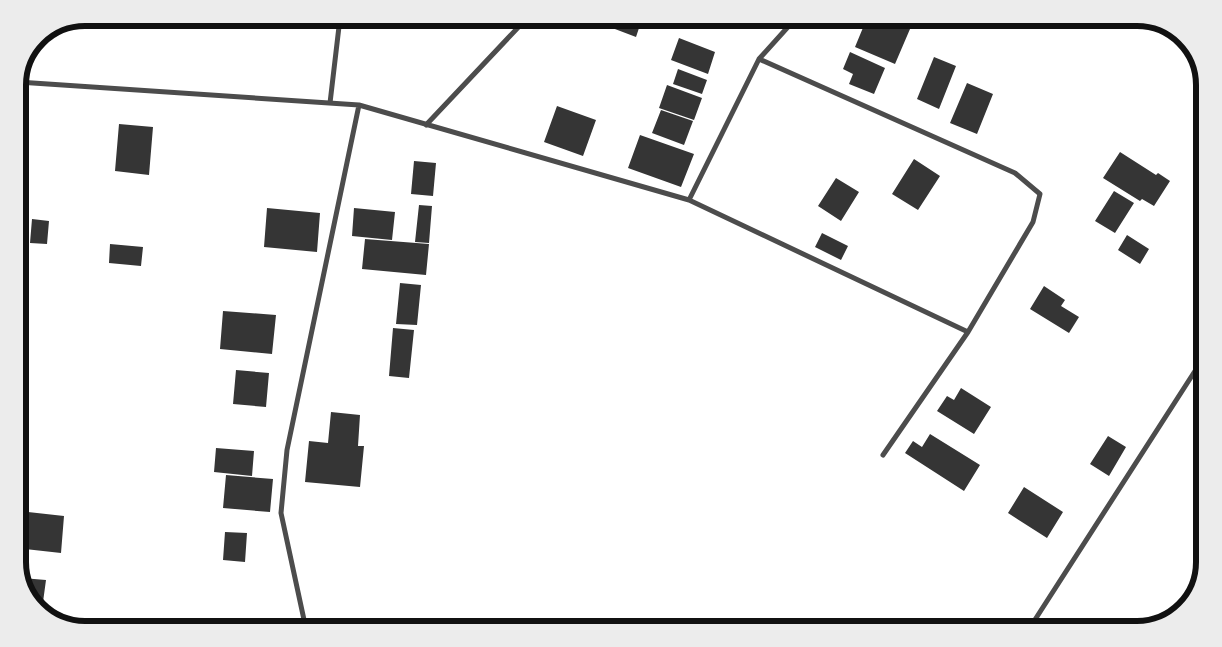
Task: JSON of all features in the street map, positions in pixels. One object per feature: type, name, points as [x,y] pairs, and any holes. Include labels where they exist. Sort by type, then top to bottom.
[{"type":"street","points":[[330,104],[339,26]]},
{"type":"street","points":[[426,125],[520,26]]},
{"type":"street","points":[[689,200],[759,59],[789,26]]},
{"type":"street","points":[[759,59],[1015,173],[1040,194],[1033,222],[968,332],[883,455]]},
{"type":"street","points":[[26,83],[359,105],[689,200],[968,332]]},
{"type":"street","points":[[304,621],[281,513],[287,450],[359,105]]},
{"type":"street","points":[[1035,621],[1196,369]]},
{"type":"building","points":[[607,26],[640,26],[636,37]]},
{"type":"building","points":[[864,26],[911,26],[895,64],[855,47]]},
{"type":"building","points":[[679,38],[715,52],[708,74],[671,60]]},
{"type":"building","points":[[850,52],[885,68],[874,94],[849,84],[853,74],[843,69]]},
{"type":"building","points":[[934,57],[956,66],[939,109],[917,99]]},
{"type":"building","points":[[678,69],[707,80],[702,94],[673,84]]},
{"type":"building","points":[[967,83],[993,94],[977,134],[950,123]]},
{"type":"building","points":[[667,85],[702,98],[694,120],[659,108]]},
{"type":"building","points":[[557,106],[596,120],[583,156],[544,142]]},
{"type":"building","points":[[661,110],[693,121],[684,145],[652,133]]},
{"type":"building","points":[[119,124],[153,127],[149,175],[115,171]]},
{"type":"building","points":[[640,135],[694,154],[681,187],[628,168]]},
{"type":"building","points":[[1120,152],[1156,175],[1158,173],[1170,181],[1154,206],[1142,199],[1140,201],[1103,178]]},
{"type":"building","points":[[914,159],[940,176],[918,210],[892,194]]},
{"type":"building","points":[[414,161],[436,163],[433,196],[411,194]]},
{"type":"building","points":[[836,178],[859,192],[841,221],[818,206]]},
{"type":"building","points":[[1114,191],[1134,203],[1115,233],[1095,221]]},
{"type":"building","points":[[419,205],[432,206],[429,243],[415,242]]},
{"type":"building","points":[[267,208],[320,213],[317,252],[264,247]]},
{"type":"building","points":[[354,208],[395,212],[392,240],[352,236]]},
{"type":"building","points":[[32,219],[49,221],[47,244],[30,243]]},
{"type":"building","points":[[822,233],[848,246],[841,260],[815,247]]},
{"type":"building","points":[[1127,235],[1149,249],[1140,264],[1118,250]]},
{"type":"building","points":[[365,239],[429,244],[426,275],[362,269]]},
{"type":"building","points":[[110,244],[143,247],[141,266],[109,263]]},
{"type":"building","points":[[400,283],[421,285],[417,325],[396,324]]},
{"type":"building","points":[[1044,286],[1065,300],[1061,306],[1079,317],[1069,333],[1030,309]]},
{"type":"building","points":[[223,311],[276,315],[272,354],[220,349]]},
{"type":"building","points":[[393,328],[414,330],[409,378],[389,376]]},
{"type":"building","points":[[236,370],[269,373],[266,407],[233,404]]},
{"type":"building","points":[[961,388],[991,407],[974,434],[937,411],[947,396],[954,400]]},
{"type":"building","points":[[331,412],[360,415],[358,446],[364,446],[360,487],[305,482],[309,441],[328,443]]},
{"type":"building","points":[[930,434],[980,465],[964,491],[905,453],[913,441],[922,447]]},
{"type":"building","points":[[1108,436],[1126,447],[1109,476],[1090,464]]},
{"type":"building","points":[[216,448],[254,451],[252,476],[214,472]]},
{"type":"building","points":[[226,475],[273,479],[270,512],[223,508]]},
{"type":"building","points":[[1024,487],[1063,512],[1047,538],[1008,513]]},
{"type":"building","points":[[28,512],[64,516],[61,553],[26,549]]},
{"type":"building","points":[[225,532],[247,533],[245,562],[223,560]]},
{"type":"building","points":[[29,579],[46,580],[43,602],[32,588]]}]
